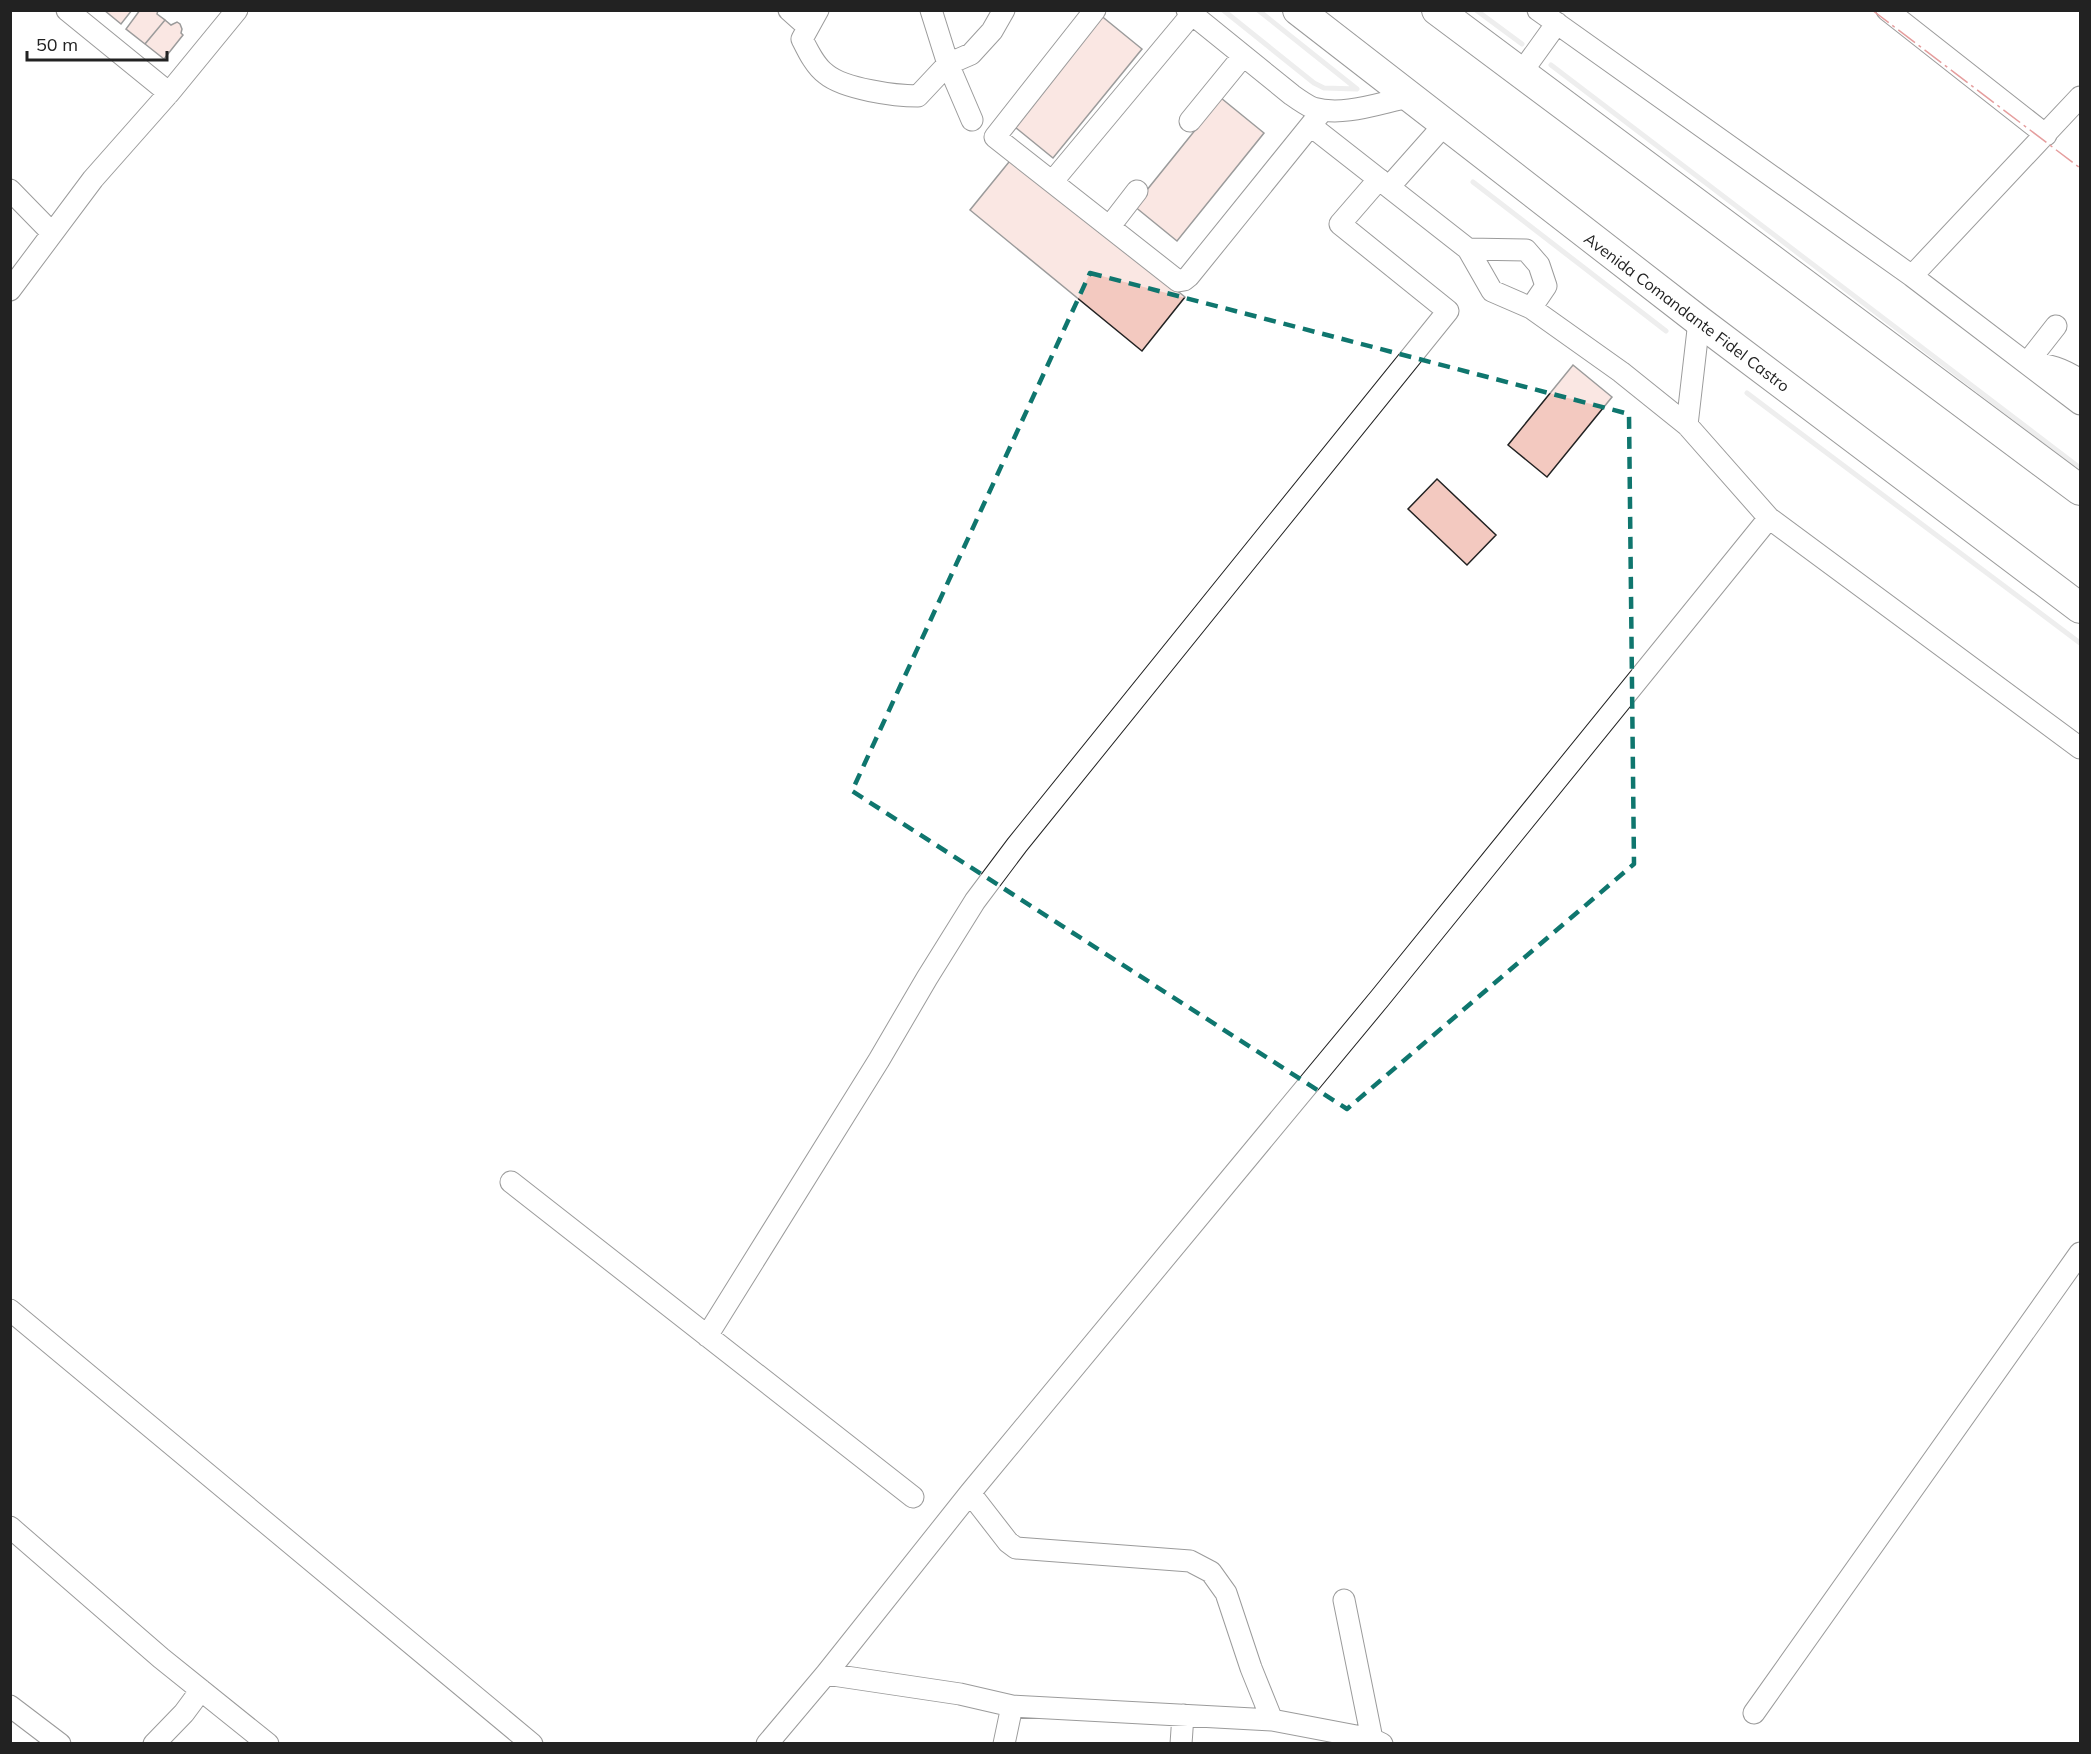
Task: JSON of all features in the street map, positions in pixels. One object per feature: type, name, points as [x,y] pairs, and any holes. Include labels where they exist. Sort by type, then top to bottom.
[{"type":"highway","name":"Avenida Comandante Fidel Castro","points":[[1298,10],[1698,321],[2080,608]]},
{"type":"highway","points":[[1437,10],[2080,490]]},
{"type":"street","points":[[68,10],[169,93]]},
{"type":"street","points":[[10,290],[18,269],[52,233],[93,180],[237,10]]},
{"type":"street","points":[[789,10],[813,19],[802,39],[826,75],[868,91],[896,96],[918,96],[948,64],[971,54],[992,32],[1004,10]]},
{"type":"street","points":[[931,10],[948,64],[972,120]]},
{"type":"street","points":[[1095,10],[995,137],[1178,281],[1184,280],[1317,118],[1343,110],[1408,97]]},
{"type":"street","points":[[1538,10],[1912,276],[2080,404]]},
{"type":"street","points":[[1887,10],[2046,135]]},
{"type":"street","points":[[1052,182],[1189,12],[1292,96],[1310,107],[1317,118],[1384,183],[1468,249],[1492,291],[1531,308],[1613,366],[1687,425],[1769,518],[2080,748]]},
{"type":"street","points":[[1521,74],[1557,23]]},
{"type":"street","points":[[1190,121],[1243,56]]},
{"type":"street","points":[[1912,276],[2080,97]]},
{"type":"street","points":[[707,1336],[975,901],[1017,845],[1448,311],[1340,224],[1444,125]]},
{"type":"street","points":[[10,190],[52,233]]},
{"type":"street","points":[[1110,226],[1137,191]]},
{"type":"street","points":[[1468,249],[1526,250],[1539,265],[1546,286],[1531,308]]},
{"type":"street","points":[[1687,425],[1698,321]]},
{"type":"street","points":[[2027,363],[2056,326]]},
{"type":"street","points":[[2027,363],[2046,364],[2065,370],[2080,380]]},
{"type":"street","points":[[767,1743],[826,1674],[970,1493],[1387,989],[1769,518]]},
{"type":"street","points":[[511,1182],[913,1497]]},
{"type":"street","points":[[1754,1713],[2080,1253]]},
{"type":"street","points":[[10,1310],[532,1743]]},
{"type":"street","points":[[970,1493],[1008,1542],[1016,1548],[1191,1561],[1211,1572],[1226,1593],[1251,1668],[1272,1720]]},
{"type":"street","points":[[10,1527],[161,1658],[268,1743]]},
{"type":"street","points":[[826,1674],[960,1694],[1012,1706],[1272,1720],[1375,1742],[1344,1600]]},
{"type":"street","points":[[154,1743],[184,1713],[201,1690]]},
{"type":"street","points":[[10,1706],[60,1743]]},
{"type":"street","points":[[1004,1743],[1012,1706]]},
{"type":"street","points":[[1180,1743],[1183,1715]]},
{"type":"highlighted area","points":[[1090,273],[1629,414],[1634,864],[1347,1109],[852,791]]},
{"type":"building","points":[[104,10],[132,10],[121,24]]},
{"type":"building","points":[[140,10],[158,10],[157,14],[165,20],[145,44],[126,29]]},
{"type":"building","points":[[1099,14],[1142,49],[1053,158],[1010,123]]},
{"type":"building","points":[[165,20],[171,25],[177,22],[180,24],[183,35],[164,59],[145,44]]},
{"type":"building","points":[[1221,98],[1264,133],[1177,241],[1134,206]]},
{"type":"building","points":[[1013,157],[1185,297],[1142,351],[970,210]]},
{"type":"building","points":[[1573,365],[1612,397],[1547,477],[1508,445]]},
{"type":"building","points":[[1437,479],[1496,535],[1467,565],[1408,509]]},
{"type":"waterway","points":[[1223,10],[1314,83],[1324,88],[1357,89]]},
{"type":"waterway","points":[[1258,10],[1357,89]]},
{"type":"waterway","points":[[1476,10],[1522,44]]},
{"type":"waterway","points":[[1551,65],[2080,468]]},
{"type":"waterway","points":[[1473,182],[1666,331]]},
{"type":"waterway","points":[[1747,393],[2080,643]]},
{"type":"power","points":[[1872,10],[2080,168]]}]
